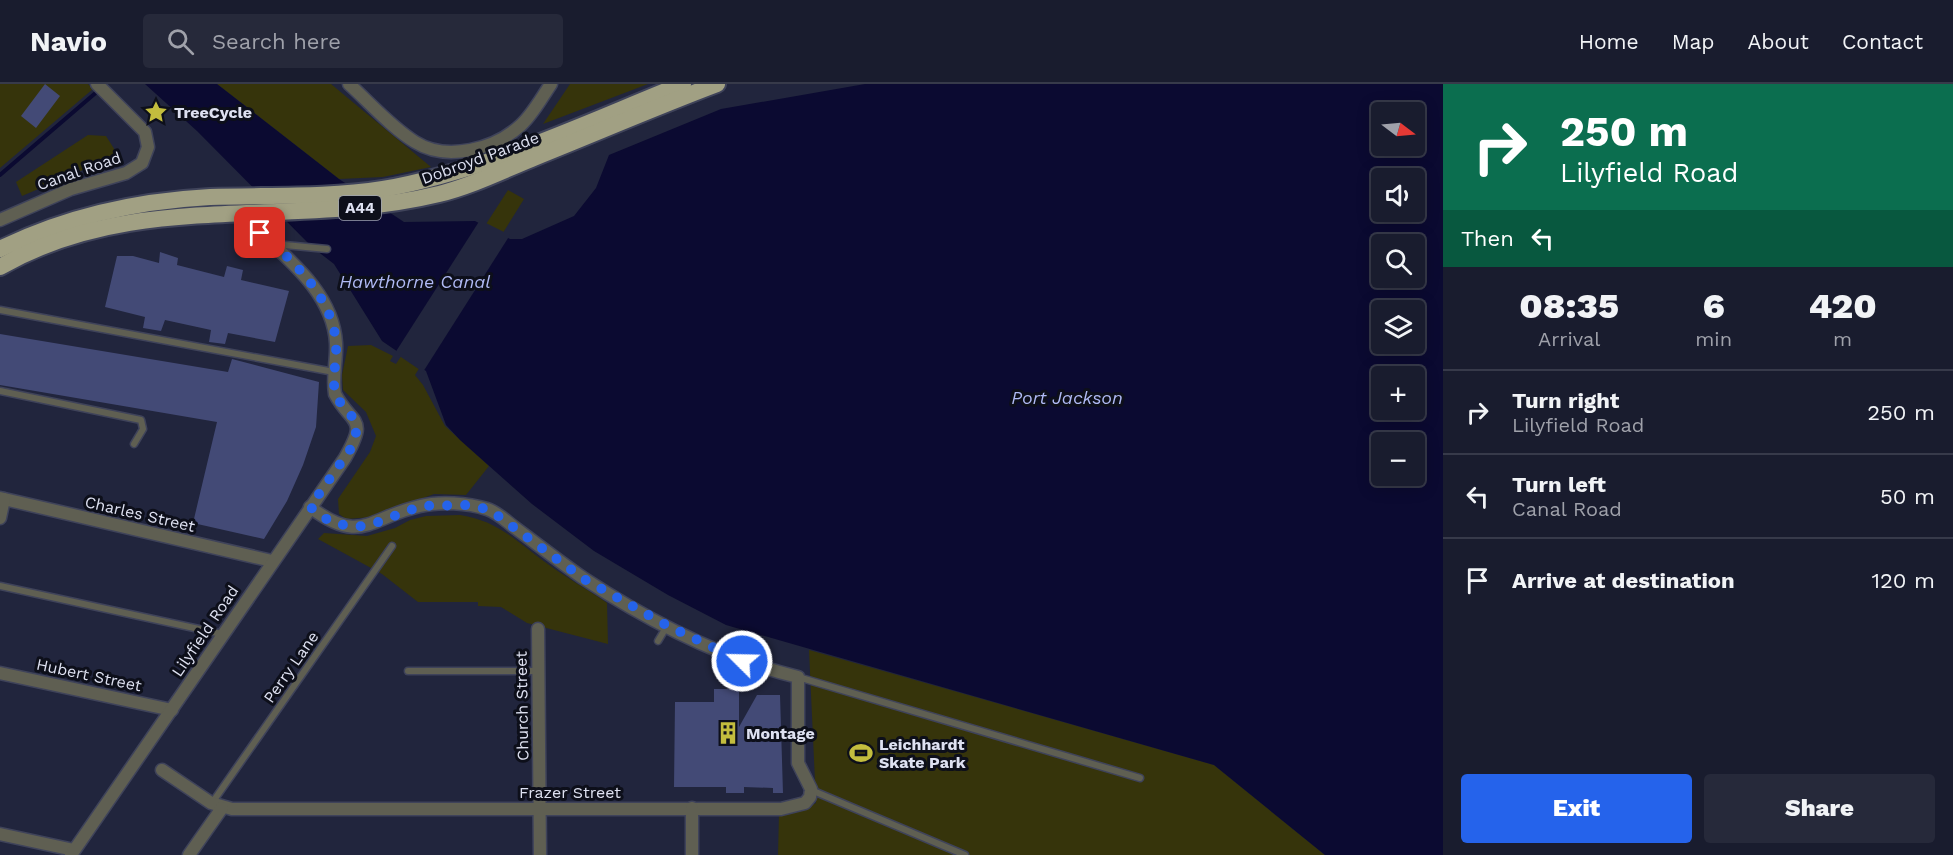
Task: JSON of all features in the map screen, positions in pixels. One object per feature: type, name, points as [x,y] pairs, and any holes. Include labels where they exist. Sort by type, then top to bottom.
[{"type":"highway","name":"Dobroyd Parade","points":[[0,249],[66,221],[112,208],[157,201],[210,197],[337,194],[422,182],[536,143],[683,84]]},
{"type":"highway","name":"Dobroyd Parade","points":[[0,267],[48,245],[92,230],[137,220],[226,213],[347,210],[440,194],[489,177],[717,84]]},
{"type":"street","name":"Canal Road","points":[[0,220],[71,189],[135,169],[142,163],[148,147],[146,132],[97,84]]},
{"type":"street","name":"Dobroyd Parade","points":[[349,84],[414,142],[430,150],[446,153],[476,148],[503,139],[523,124],[551,84]]},
{"type":"street","points":[[250,224],[274,244],[312,285],[328,311],[336,341],[334,372]]},
{"type":"street","name":"Lilyfield Road","points":[[73,853],[352,447],[356,435],[356,421],[335,394],[334,372]]},
{"type":"street","points":[[0,518],[2,499]]},
{"type":"street","name":"Charles Street","points":[[2,499],[273,561]]},
{"type":"street","points":[[310,507],[332,523],[356,527],[373,524],[421,506],[470,505],[490,510],[584,579],[668,626],[742,661],[798,677],[798,763],[811,789]]},
{"type":"street","name":"Church Street","points":[[538,629],[540,855]]},
{"type":"street","name":"Hubert Street","points":[[0,673],[172,710]]},
{"type":"street","points":[[162,770],[217,806],[189,855]]},
{"type":"street","name":"Frazer Street","points":[[217,806],[794,807],[805,803],[810,797],[811,789]]},
{"type":"street","points":[[692,808],[693,855]]},
{"type":"street","points":[[0,834],[73,853]]},
{"type":"lane","points":[[274,244],[327,249]]},
{"type":"lane","points":[[0,310],[334,372]]},
{"type":"lane","points":[[0,391],[141,420],[143,429],[134,444]]},
{"type":"lane","name":"Perry Lane","points":[[217,806],[392,546]]},
{"type":"lane","points":[[0,586],[222,634]]},
{"type":"lane","points":[[658,641],[668,626]]},
{"type":"lane","points":[[408,671],[538,671]]},
{"type":"lane","points":[[798,677],[1140,778]]},
{"type":"lane","points":[[811,789],[965,855]]},
{"type":"shaded area","points":[[0,84],[88,84],[93,89],[0,168]]},
{"type":"shaded area","points":[[217,84],[331,84],[431,167],[383,177],[339,179]]},
{"type":"shaded area","points":[[570,84],[648,84],[543,124]]},
{"type":"shaded area","points":[[88,135],[106,136],[118,155],[22,196],[16,182]]},
{"type":"shaded area","points":[[508,190],[524,199],[415,375],[423,385],[445,426],[489,466],[466,495],[434,494],[372,517],[346,519],[339,514],[338,499],[370,452],[376,436],[366,412],[343,390],[342,375],[348,346],[371,345],[393,356],[390,361],[396,364]]},
{"type":"shaded area","points":[[460,515],[485,522],[506,532],[607,603],[608,644],[527,623],[501,607],[478,606],[478,602],[418,602],[382,574],[318,539],[324,533],[367,536],[426,516]]},
{"type":"shaded area","points":[[809,650],[1214,765],[1325,855],[778,855],[779,814],[802,810],[816,803]]},
{"type":"water","name":"Port Jackson","points":[[145,84],[217,84],[339,179],[404,222],[475,221],[510,239],[522,239],[574,216],[596,188],[609,155],[721,109],[865,84],[1443,84],[1443,855],[1325,855],[1214,765],[726,625],[668,595],[594,551],[532,504],[460,440],[446,425],[426,371],[382,341],[334,264],[312,247],[197,131]]},
{"type":"pier","points":[[480,220],[510,235],[423,372],[395,353]]},
{"type":"building","points":[[45,84],[60,96],[36,128],[21,116]]},
{"type":"building","points":[[160,252],[178,258],[177,265],[224,277],[227,266],[243,270],[241,280],[289,291],[275,342],[228,333],[225,344],[209,342],[211,330],[165,320],[161,331],[143,328],[145,317],[105,307],[117,256],[133,256],[159,263]]},
{"type":"building","points":[[0,334],[228,372],[232,359],[319,382],[316,427],[303,465],[287,501],[264,539],[193,523],[217,422],[0,385]]},
{"type":"building","name":"Montage","points":[[714,689],[739,689],[739,727],[757,695],[780,695],[783,793],[773,793],[773,788],[744,787],[744,793],[726,793],[726,787],[674,787],[675,702],[714,702]]},
{"type":"waterway","points":[[0,175],[106,84]]},
{"type":"place","name":"TreeCycle","points":[[156,112]]},
{"type":"place","name":"Montage","points":[[728,733]]},
{"type":"place","name":"Leichhardt Skate Park","points":[[861,753]]},
{"type":"route","points":[[260,233],[274,244],[312,285],[328,311],[336,341],[333,385],[335,394],[356,421],[356,435],[352,447],[310,507],[332,523],[347,527],[373,524],[408,510],[433,504],[470,505],[490,510],[584,579],[668,626],[742,661]]},
{"type":"water label","name":"Hawthorne Canal","points":[[415,281]]}]
